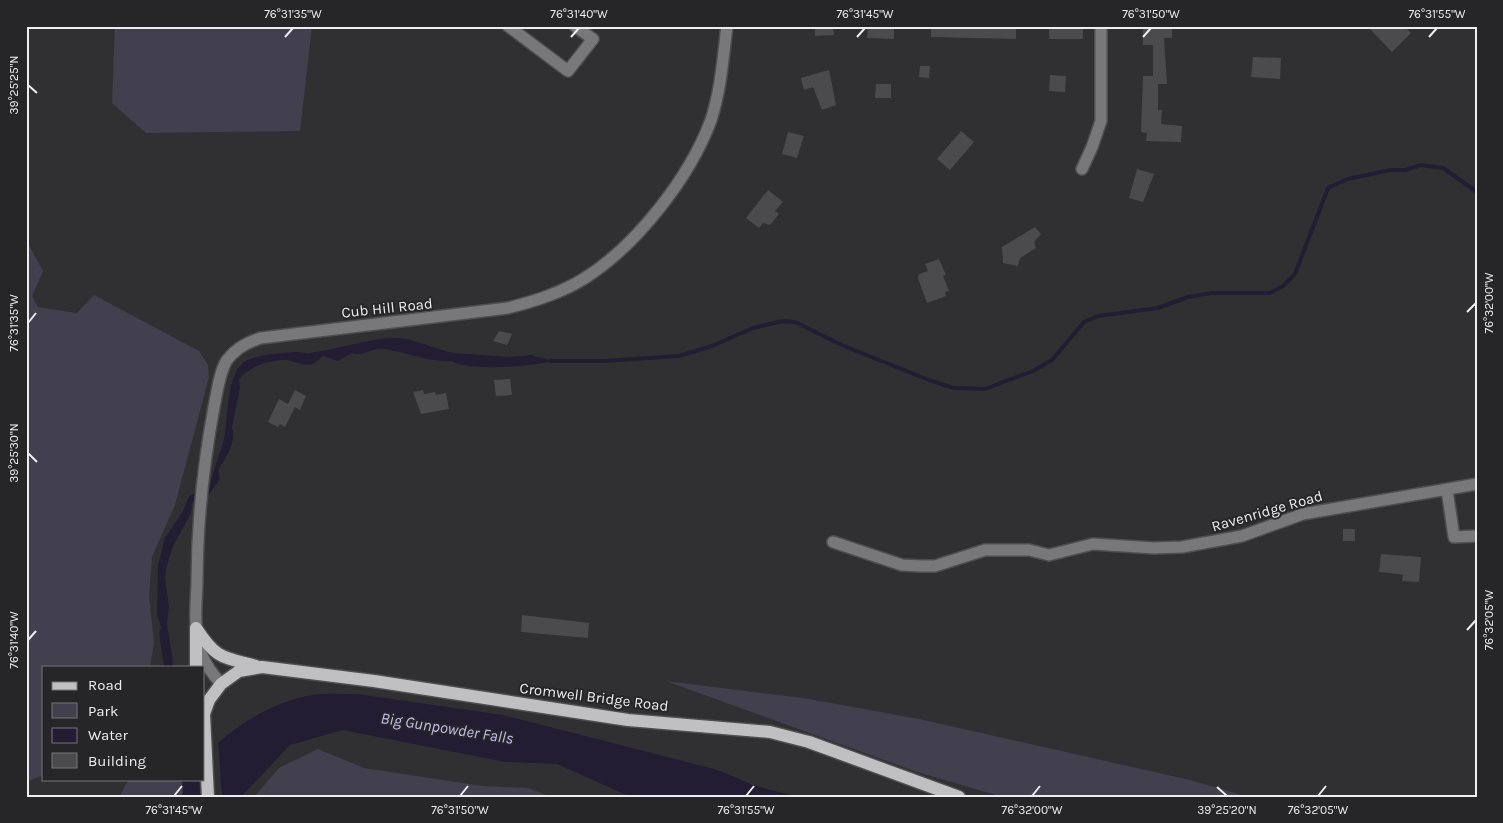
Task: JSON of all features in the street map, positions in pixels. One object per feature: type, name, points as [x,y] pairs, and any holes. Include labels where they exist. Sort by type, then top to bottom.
[{"type":"main road","points":[[196,628],[196,666]]},
{"type":"main road","points":[[196,628],[209,648],[216,653],[262,667]]},
{"type":"main road","name":"Cromwell Bridge Road","points":[[221,684],[240,671],[262,667],[374,681],[609,717],[770,732],[809,742],[959,797]]},
{"type":"main road","points":[[205,710],[209,700],[221,684]]},
{"type":"main road","points":[[205,730],[208,797]]},
{"type":"street","points":[[508,26],[568,71],[593,39],[575,26]]},
{"type":"street","name":"Cub Hill Road","points":[[221,684],[200,653],[196,628],[197,550],[201,486],[207,446],[223,368],[233,352],[249,342],[298,332],[508,308],[546,297],[585,278],[619,252],[633,237],[661,205],[693,158],[711,120],[717,98],[727,26]]},
{"type":"street","points":[[1082,170],[1100,121],[1101,26]]},
{"type":"street","name":"Ravenridge Road","points":[[833,542],[902,565],[920,566],[935,566],[985,550],[1029,550],[1049,555],[1094,544],[1154,548],[1210,543],[1242,536],[1303,514],[1477,484]]},
{"type":"street","points":[[1447,490],[1454,537],[1477,536]]},
{"type":"green space","points":[[115,26],[312,26],[300,131],[146,133],[112,103]]},
{"type":"green space","points":[[26,240],[43,271],[32,296],[38,307],[77,313],[94,295],[199,351],[208,365],[209,377],[175,505],[152,557],[149,596],[154,643],[150,666],[42,666],[42,776],[26,782]]},
{"type":"green space","points":[[666,681],[803,698],[919,719],[1190,780],[1249,797],[1003,797],[917,772]]},
{"type":"green space","points":[[318,749],[364,768],[482,786],[528,788],[551,797],[254,797],[279,768]]},
{"type":"green space","points":[[128,780],[189,780],[191,797],[119,797]]},
{"type":"water","points":[[407,339],[453,353],[508,357],[531,355],[553,361],[531,365],[486,367],[434,360],[391,350],[378,349],[360,354],[352,353],[338,361],[323,356],[310,365],[286,360],[274,361],[254,367],[248,371],[239,379],[240,388],[232,427],[232,445],[218,471],[220,479],[207,497],[192,503],[191,513],[173,546],[166,569],[165,579],[169,606],[167,624],[173,662],[172,666],[164,666],[159,633],[161,627],[157,614],[158,565],[165,538],[183,511],[189,496],[210,486],[224,439],[230,394],[236,372],[242,364],[250,359],[261,356],[296,352],[311,353],[373,340]]},
{"type":"water","name":"Big Gunpowder Falls","points":[[357,694],[503,715],[718,770],[753,785],[798,797],[631,797],[557,764],[505,762],[343,730],[290,745],[241,797],[180,797],[183,793],[182,780],[205,780],[205,755],[227,735],[266,710],[311,695]]},
{"type":"pier","points":[[218,738],[222,797],[200,797],[199,780],[205,780],[205,752]]},
{"type":"building","points":[[815,26],[833,26],[834,35],[815,36]]},
{"type":"building","points":[[868,26],[894,26],[894,39],[867,38]]},
{"type":"building","points":[[931,26],[1016,26],[1016,39],[931,37]]},
{"type":"building","points":[[1049,26],[1083,26],[1083,39],[1049,39]]},
{"type":"building","points":[[1143,26],[1172,26],[1172,38],[1164,38],[1167,84],[1158,84],[1158,110],[1162,110],[1161,124],[1182,126],[1181,142],[1146,141],[1147,133],[1141,132],[1143,76],[1153,76],[1153,45],[1143,45]]},
{"type":"building","points":[[1367,26],[1404,26],[1411,33],[1392,52]]},
{"type":"building","points":[[1253,57],[1281,58],[1280,79],[1251,77]]},
{"type":"building","points":[[920,66],[930,66],[929,78],[919,77]]},
{"type":"building","points":[[829,70],[836,105],[822,110],[813,87],[804,90],[801,78]]},
{"type":"building","points":[[1050,75],[1066,76],[1065,92],[1049,91]]},
{"type":"building","points":[[876,84],[891,84],[891,98],[875,98]]},
{"type":"building","points":[[961,131],[974,142],[950,170],[937,159]]},
{"type":"building","points":[[788,132],[804,136],[797,158],[782,154]]},
{"type":"building","points":[[1137,169],[1154,174],[1143,202],[1129,198]]},
{"type":"building","points":[[768,190],[783,202],[775,211],[779,214],[770,225],[763,223],[759,228],[746,218]]},
{"type":"building","points":[[1035,227],[1041,234],[1034,242],[1036,248],[1020,258],[1018,266],[1003,263],[1002,247]]},
{"type":"building","points":[[939,259],[946,275],[943,276],[949,291],[945,292],[946,296],[927,303],[918,278],[919,274],[928,271],[925,264]]},
{"type":"building","points":[[499,331],[512,334],[507,345],[493,341]]},
{"type":"building","points":[[510,379],[512,395],[496,396],[494,380]]},
{"type":"building","points":[[295,390],[306,396],[300,410],[295,407],[285,427],[280,424],[278,427],[268,422],[279,399],[288,404]]},
{"type":"building","points":[[423,390],[424,394],[435,392],[436,395],[446,393],[449,409],[421,414],[413,392]]},
{"type":"building","points":[[1343,529],[1355,529],[1355,541],[1343,541]]},
{"type":"building","points":[[1381,554],[1421,557],[1419,582],[1402,581],[1403,575],[1379,572]]},
{"type":"building","points":[[522,615],[589,623],[588,638],[521,632]]},
{"type":"waterway","points":[[550,361],[604,361],[679,356],[712,346],[753,328],[782,321],[795,322],[844,346],[929,380],[954,388],[985,389],[1033,371],[1052,360],[1084,322],[1098,316],[1158,308],[1188,297],[1212,293],[1270,293],[1283,286],[1295,274],[1328,188],[1348,179],[1390,170],[1405,170],[1421,165],[1443,168],[1477,192]]}]
